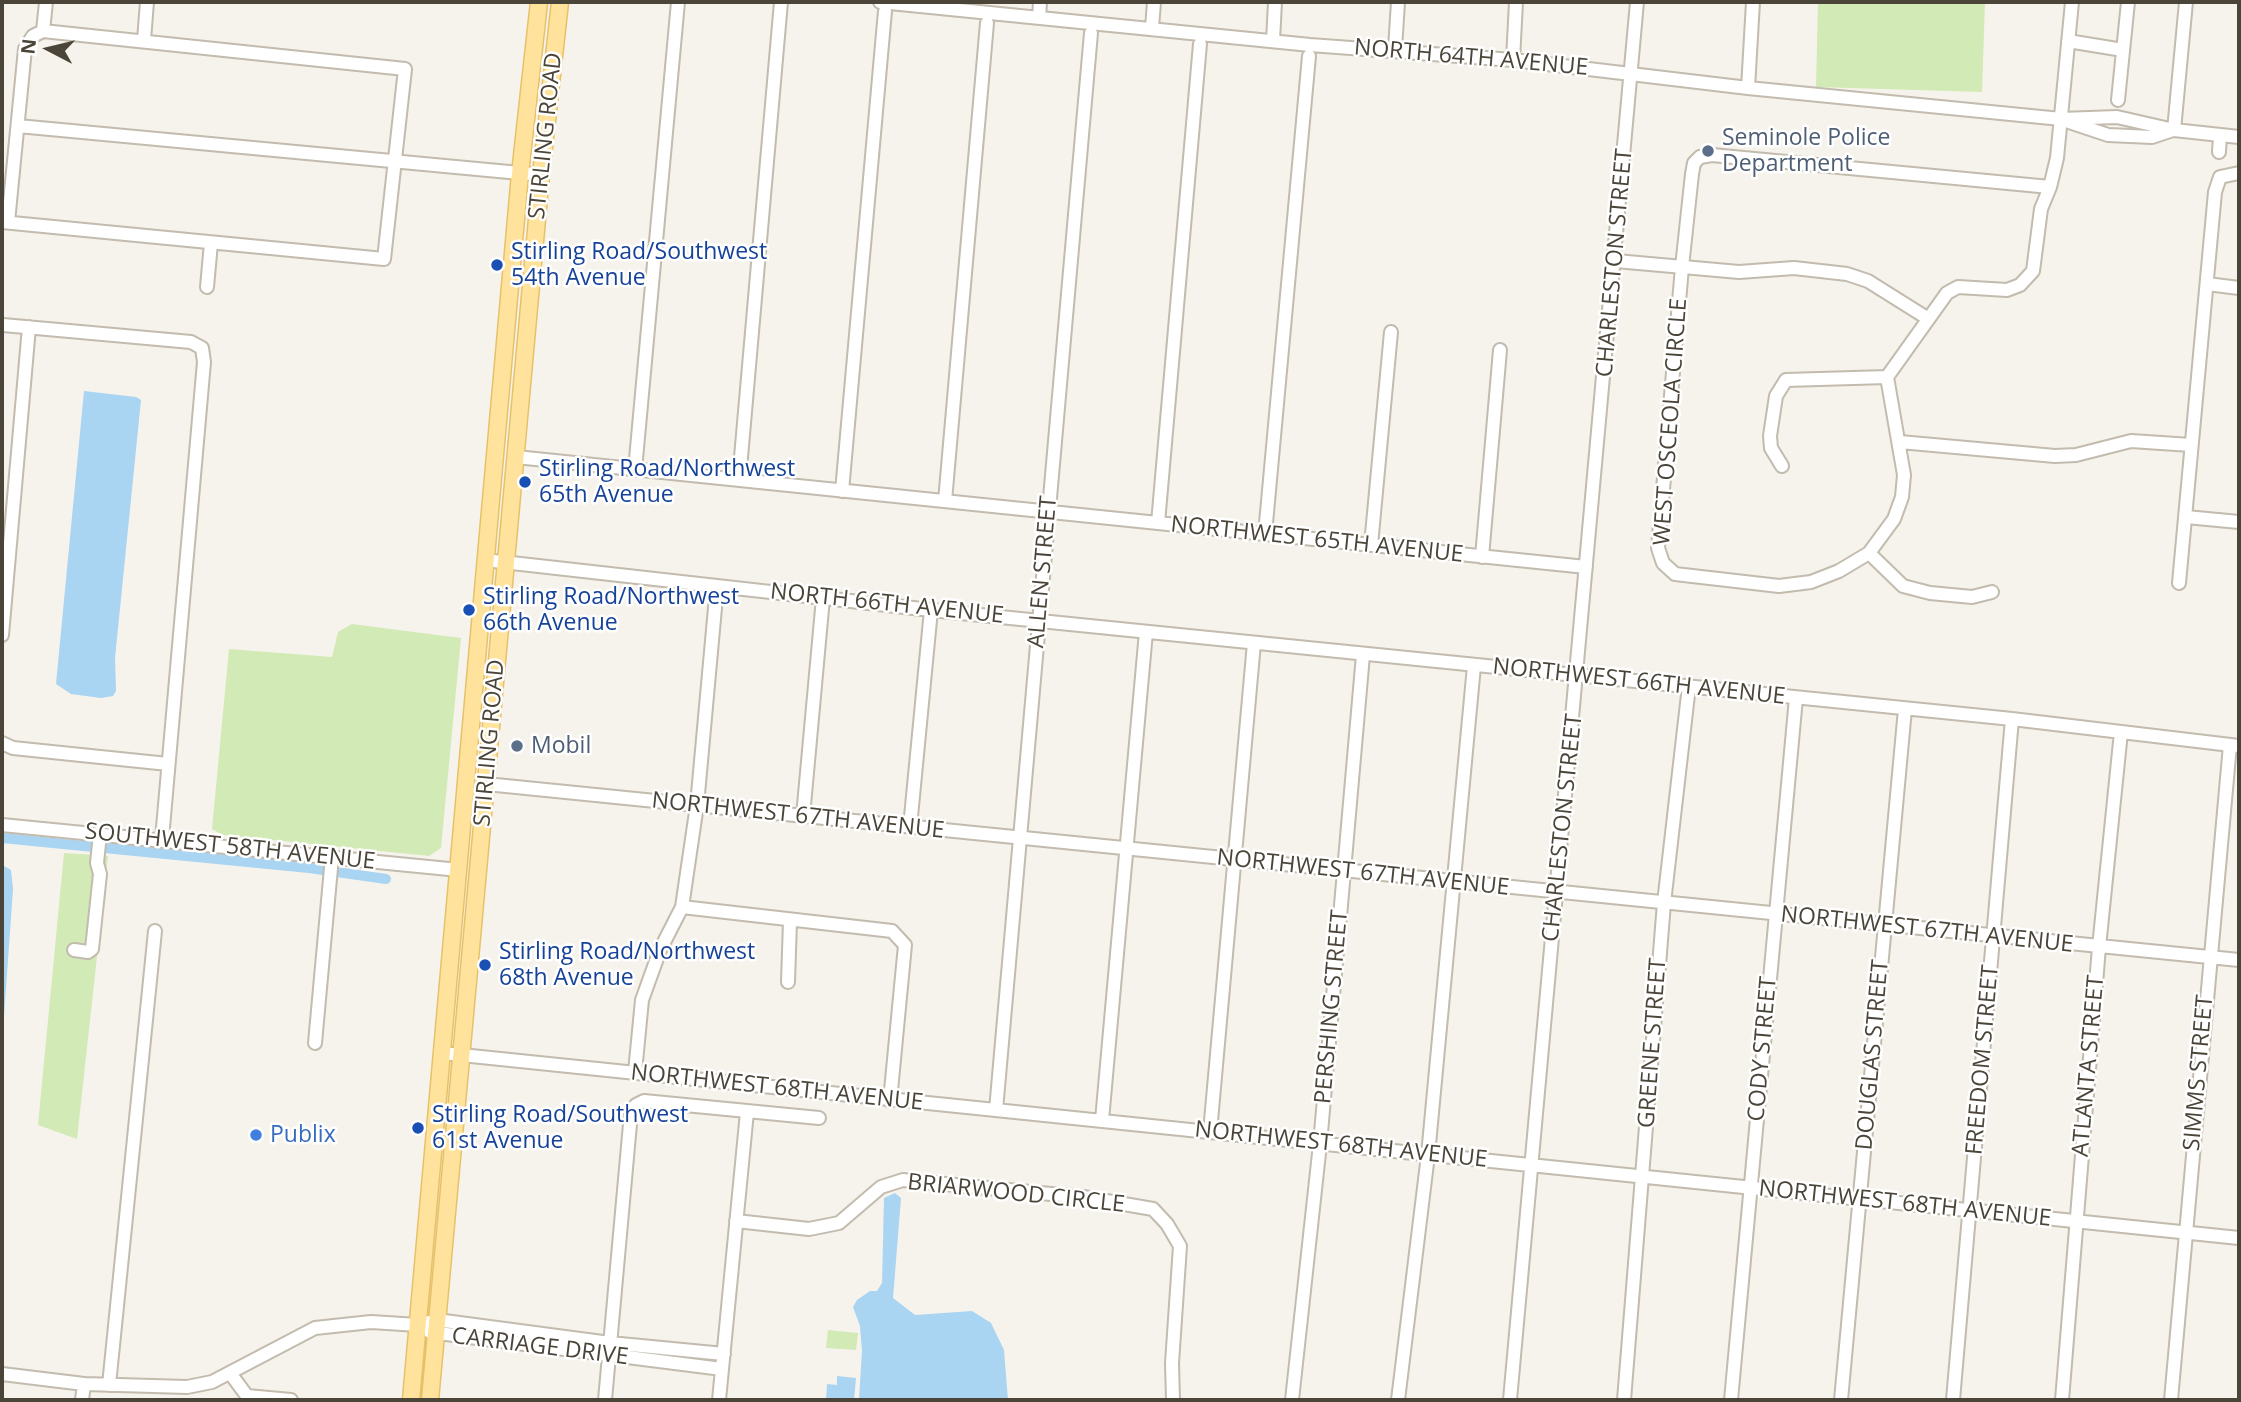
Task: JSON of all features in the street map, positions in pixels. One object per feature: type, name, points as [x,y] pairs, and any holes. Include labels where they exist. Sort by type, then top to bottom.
[{"type":"main road","name":"STIRLING ROAD","points":[[411,1400],[520,174],[539,2]]},
{"type":"main road","name":"STIRLING ROAD","points":[[430,1400],[541,175],[560,2]]},
{"type":"main road","points":[[473,709],[483,721],[477,789],[484,803]]},
{"type":"street","points":[[43,31],[46,2]]},
{"type":"street","points":[[144,40],[147,2]]},
{"type":"street","points":[[635,470],[678,2]]},
{"type":"street","points":[[739,480],[781,2]]},
{"type":"street","points":[[1039,18],[1040,2]]},
{"type":"street","points":[[1152,28],[1154,2]]},
{"type":"street","points":[[1273,41],[1275,2]]},
{"type":"street","points":[[1395,49],[1398,2]]},
{"type":"street","points":[[1513,60],[1516,2]]},
{"type":"street","name":"CHARLESTON STREET","points":[[1510,1400],[1578,676],[1637,2]]},
{"type":"street","points":[[1748,88],[1753,2]]},
{"type":"street","points":[[1782,466],[1771,449],[1770,436],[1776,396],[1786,380],[1887,377],[1947,293],[1958,287],[2007,290],[2020,285],[2033,271],[2041,209],[2057,158],[2072,2]]},
{"type":"street","points":[[2118,100],[2128,2]]},
{"type":"street","points":[[2174,130],[2186,2]]},
{"type":"street","name":"NORTH 64TH AVENUE","points":[[883,6],[937,4],[1039,18],[1273,41],[1513,60],[1632,81],[1748,88],[2060,119],[2108,135],[2152,137],[2174,130],[2239,137]]},
{"type":"street","points":[[842,491],[883,6]]},
{"type":"street","points":[[945,501],[988,23]]},
{"type":"street","points":[[43,31],[405,69],[384,259],[5,222],[25,49],[33,36],[43,31]]},
{"type":"street","name":"ALLEN STREET","points":[[996,1110],[1091,33]]},
{"type":"street","points":[[2068,41],[2123,50]]},
{"type":"street","points":[[1158,523],[1200,44]]},
{"type":"street","points":[[1265,534],[1309,56]]},
{"type":"street","points":[[18,126],[541,175]]},
{"type":"street","points":[[2219,152],[2220,136]]},
{"type":"street","name":"WEST OSCEOLA CIRCLE","points":[[1887,377],[1904,475],[1902,497],[1894,519],[1869,553],[1839,572],[1811,582],[1779,586],[1675,573],[1663,563],[1658,548],[1682,267],[1692,174],[1694,163],[1700,157],[1712,155],[2050,187]]},
{"type":"street","points":[[2179,583],[2216,192],[2220,177],[2239,173]]},
{"type":"street","points":[[207,287],[211,243]]},
{"type":"street","points":[[1615,261],[1740,272],[1794,268],[1847,274],[1868,281],[1927,318]]},
{"type":"street","points":[[2207,284],[2239,288]]},
{"type":"street","points":[[3,324],[191,342],[202,348],[204,362],[162,839]]},
{"type":"street","points":[[2,635],[29,327]]},
{"type":"street","points":[[1371,545],[1391,332]]},
{"type":"street","points":[[1482,557],[1500,350]]},
{"type":"street","points":[[1899,442],[2055,456],[2076,455],[2131,441],[2191,446]]},
{"type":"street","name":"NORTHWEST 65TH AVENUE","points":[[516,457],[1586,567]]},
{"type":"street","points":[[2186,517],[2239,522]]},
{"type":"street","points":[[1869,553],[1903,586],[1930,593],[1972,597],[1992,592]]},
{"type":"street","name":"NORTH 66TH AVENUE","points":[[485,560],[1038,620]]},
{"type":"street","points":[[635,1072],[642,1000],[660,950],[682,907],[697,805],[717,586]]},
{"type":"street","points":[[803,816],[824,598]]},
{"type":"street","points":[[910,827],[931,610]]},
{"type":"street","name":"NORTHWEST 66TH AVENUE","points":[[1038,620],[2012,719],[2235,746]]},
{"type":"street","points":[[1102,1120],[1146,632]]},
{"type":"street","points":[[1210,1132],[1254,643]]},
{"type":"street","name":"PERSHING STREET","points":[[1292,1400],[1320,1144],[1363,655]]},
{"type":"street","points":[[1398,1400],[1428,1156],[1474,666]]},
{"type":"street","name":"GREENE STREET","points":[[1624,1400],[1664,903],[1689,686]]},
{"type":"street","name":"CODY STREET","points":[[1731,1400],[1796,698]]},
{"type":"street","name":"DOUGLAS STREET","points":[[1841,1400],[1905,709]]},
{"type":"street","name":"FREEDOM STREET","points":[[1953,1400],[2012,719]]},
{"type":"street","name":"ATLANTA STREET","points":[[2062,1400],[2099,947],[2121,732]]},
{"type":"street","points":[[2,743],[13,748],[168,765]]},
{"type":"street","name":"SIMMS STREET","points":[[2171,1400],[2209,957],[2235,746]]},
{"type":"street","name":"NORTHWEST 67TH AVENUE","points":[[486,784],[2239,960]]},
{"type":"street","name":"SOUTHWEST 58TH AVENUE","points":[[2,825],[459,870]]},
{"type":"street","points":[[74,950],[92,949],[100,874],[97,859],[100,836]]},
{"type":"street","points":[[315,1043],[332,857]]},
{"type":"street","points":[[682,907],[892,931],[905,945],[890,1101]]},
{"type":"street","points":[[788,982],[790,921]]},
{"type":"street","points":[[110,1385],[155,931]]},
{"type":"street","name":"NORTHWEST 68TH AVENUE","points":[[442,1053],[2239,1238]]},
{"type":"street","points":[[605,1400],[631,1113],[636,1105],[644,1101],[819,1118]]},
{"type":"street","points":[[719,1400],[747,1112]]},
{"type":"street","name":"BRIARWOOD CIRCLE","points":[[736,1221],[809,1229],[839,1223],[881,1187],[903,1180],[1083,1197],[1153,1209],[1167,1224],[1180,1247],[1172,1363],[1173,1400]]},
{"type":"street","points":[[2,1374],[83,1384],[187,1387],[212,1382],[315,1328],[371,1322],[418,1325]]},
{"type":"street","name":"CARRIAGE DRIVE","points":[[418,1325],[609,1349],[722,1369]]},
{"type":"street","name":"CARRIAGE DRIVE","points":[[609,1349],[724,1354]]},
{"type":"street","points":[[230,1373],[247,1396],[285,1400]]},
{"type":"street","points":[[82,1400],[83,1384]]},
{"type":"green space","points":[[1818,2],[1985,2],[1982,92],[1816,87]]},
{"type":"green space","points":[[352,624],[461,638],[441,848],[429,856],[223,835],[212,829],[229,649],[332,657],[338,632]]},
{"type":"green space","points":[[64,853],[108,856],[77,1139],[38,1125]]},
{"type":"green space","points":[[828,1330],[858,1333],[856,1350],[826,1348]]},
{"type":"water","points":[[84,391],[136,397],[141,400],[115,658],[116,691],[113,696],[101,698],[71,694],[56,684]]},
{"type":"water","points":[[2,865],[11,870],[13,889],[2,1045]]},
{"type":"water","points":[[895,1193],[901,1198],[893,1298],[915,1315],[972,1311],[991,1323],[1004,1350],[1008,1400],[859,1400],[862,1351],[860,1326],[853,1307],[857,1300],[870,1291],[877,1291],[882,1283],[884,1198]]},
{"type":"water","points":[[837,1376],[856,1378],[854,1400],[826,1400],[827,1384],[837,1385]]},
{"type":"waterway","points":[[2,838],[309,868],[386,879]]},
{"type":"place","name":"Seminole Police Department","points":[[1708,151]]},
{"type":"place","name":"Stirling Road/Southwest 54th Avenue","points":[[497,265]]},
{"type":"place","name":"Stirling Road/Northwest 65th Avenue","points":[[525,482]]},
{"type":"place","name":"Stirling Road/Northwest 66th Avenue","points":[[469,610]]},
{"type":"place","name":"Mobil","points":[[517,746]]},
{"type":"place","name":"Stirling Road/Northwest 68th Avenue","points":[[485,965]]},
{"type":"place","name":"Stirling Road/Southwest 61st Avenue","points":[[418,1128]]},
{"type":"place","name":"Publix","points":[[256,1135]]}]
